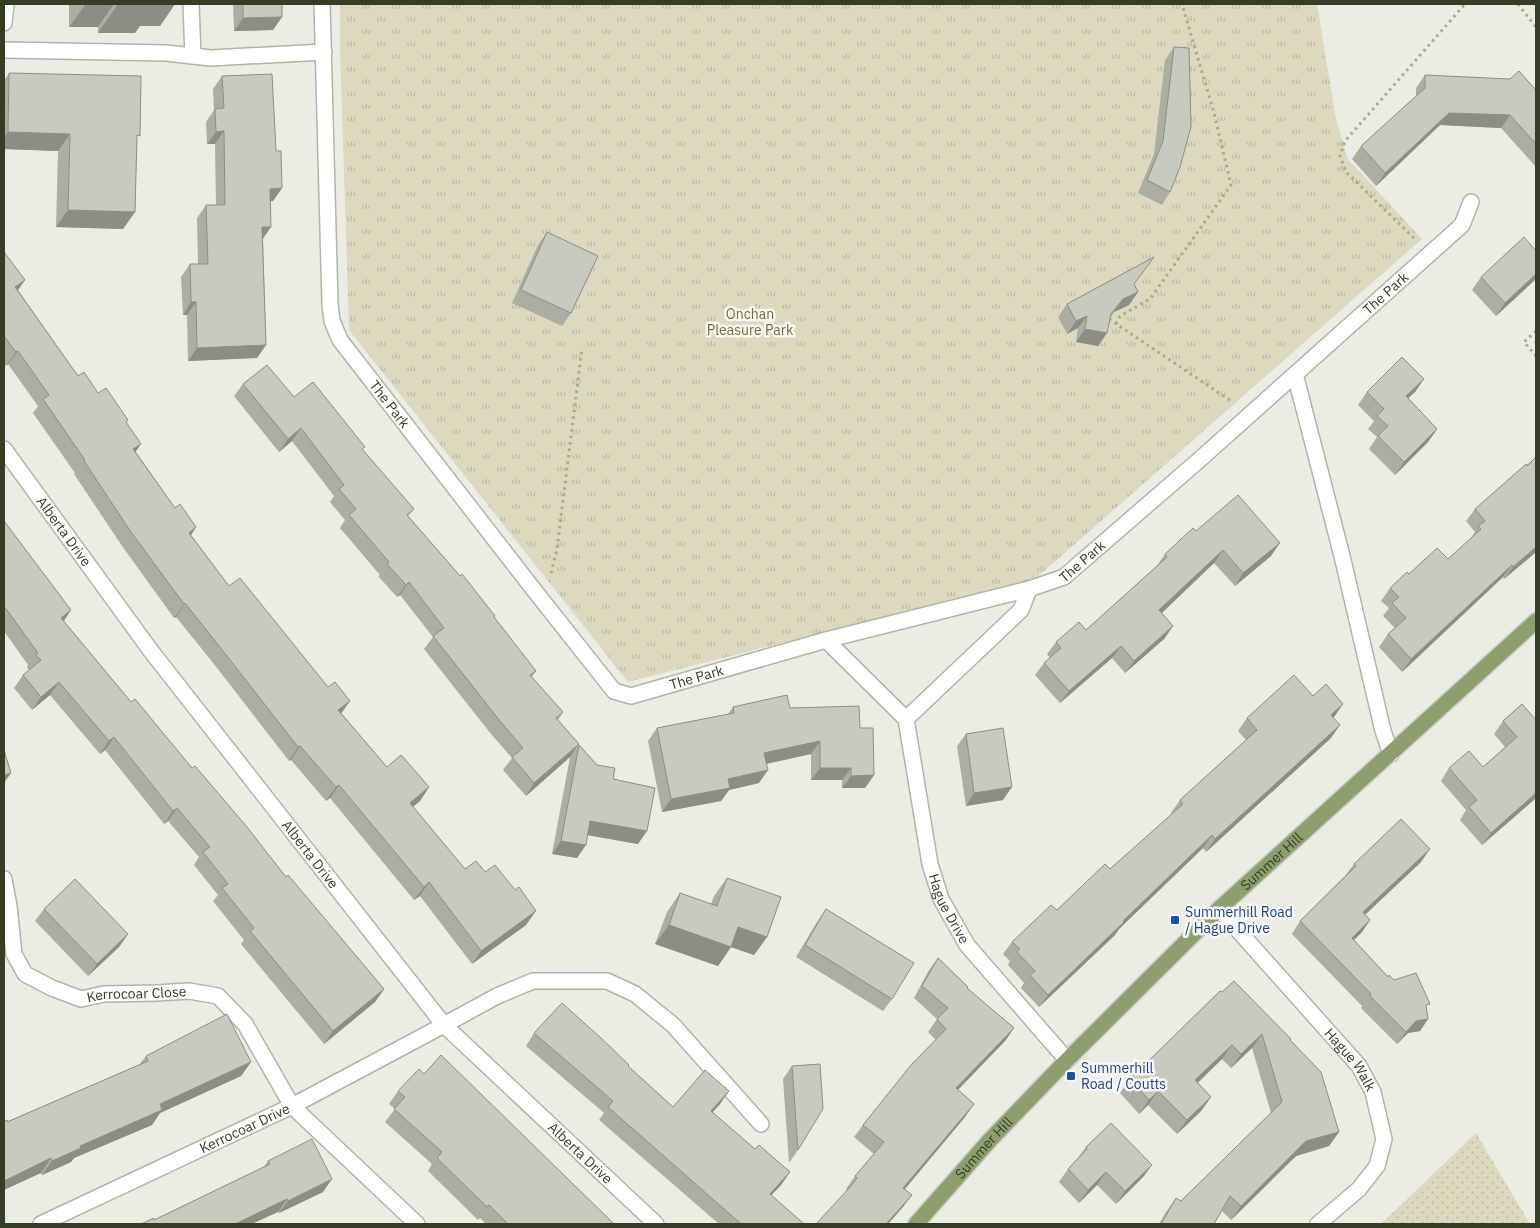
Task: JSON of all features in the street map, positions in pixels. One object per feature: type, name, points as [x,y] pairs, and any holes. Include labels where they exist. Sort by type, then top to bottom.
[{"type":"main road","name":"Summer Hill","points":[[916,1224],[990,1140],[1067,1060],[1219,909],[1536,621]]},
{"type":"street","points":[[4,23],[6,4]]},
{"type":"street","points":[[191,4],[193,56]]},
{"type":"street","name":"The Park","points":[[322,4],[330,304],[332,321],[340,340],[614,691],[631,696],[826,640],[1029,589],[1064,577],[1296,374],[1462,225],[1471,202]]},
{"type":"street","points":[[4,50],[166,53],[211,58],[324,52]]},
{"type":"street","points":[[1296,374],[1342,556],[1383,731],[1391,754]]},
{"type":"street","name":"Alberta Drive","points":[[4,449],[151,651],[444,1025],[656,1224]]},
{"type":"street","points":[[826,640],[906,720],[1021,610],[1029,589]]},
{"type":"street","name":"Hague Drive","points":[[906,720],[930,864],[941,899],[967,945],[1067,1060]]},
{"type":"street","name":"Kerrocoar Close","points":[[4,879],[14,954],[24,974],[52,988],[81,999],[104,994],[189,991],[218,996],[245,1024],[292,1106],[417,1224]]},
{"type":"street","name":"Hague Walk","points":[[1219,909],[1359,1066],[1374,1092],[1384,1139],[1378,1166],[1359,1189],[1318,1224]]},
{"type":"street","name":"Kerrocoar Drive","points":[[41,1224],[292,1106],[497,996],[533,981],[607,981],[635,994],[673,1025],[760,1124]]},
{"type":"path","points":[[1116,324],[1120,316],[1150,299],[1231,185],[1214,113],[1182,4]]},
{"type":"path","points":[[1430,254],[1346,172],[1340,156],[1345,141],[1465,4]]},
{"type":"path","points":[[1518,4],[1536,27]]},
{"type":"path","points":[[1109,319],[1250,414]]},
{"type":"path","points":[[1536,331],[1524,342],[1536,356]]},
{"type":"path","points":[[534,590],[549,581],[557,549],[582,348]]},
{"type":"green space","name":"Onchan Pleasure Park","points":[[340,4],[1317,4],[1336,119],[1348,159],[1422,239],[1035,579],[628,682],[349,330]]},
{"type":"green space","points":[[1476,1133],[1530,1224],[1381,1224]]},
{"type":"building","points":[[243,4],[282,4],[282,17],[243,18]]},
{"type":"building","points":[[1174,47],[1189,48],[1191,127],[1180,167],[1170,192],[1147,180],[1163,141]]},
{"type":"building","points":[[1519,71],[1536,90],[1536,144],[1510,115],[1449,113],[1385,173],[1361,146],[1425,88],[1425,75],[1510,79]]},
{"type":"building","points":[[9,73],[141,76],[140,136],[137,135],[135,212],[68,210],[70,134],[8,132]]},
{"type":"building","points":[[272,74],[276,151],[281,151],[282,188],[270,189],[271,227],[262,227],[266,345],[197,348],[196,302],[191,302],[190,264],[208,264],[206,205],[225,205],[224,131],[216,132],[215,109],[224,108],[222,76]]},
{"type":"building","points":[[547,232],[598,256],[571,313],[521,290]]},
{"type":"building","points":[[1524,237],[1536,251],[1536,274],[1505,303],[1481,277]]},
{"type":"building","points":[[4,252],[25,280],[15,287],[78,376],[84,372],[98,393],[106,388],[128,420],[126,422],[141,444],[133,449],[175,508],[180,504],[196,527],[189,533],[229,586],[240,578],[328,687],[335,682],[350,701],[338,710],[387,767],[401,755],[429,787],[410,803],[465,869],[476,861],[485,872],[495,865],[515,890],[519,887],[536,911],[481,951],[429,882],[424,887],[339,785],[336,787],[300,746],[298,747],[184,604],[131,532],[43,399],[49,395],[18,351],[16,352],[4,336]]},
{"type":"building","points":[[1154,257],[1134,284],[1138,292],[1123,299],[1111,314],[1107,333],[1085,329],[1087,316],[1076,321],[1067,304]]},
{"type":"building","points":[[1402,357],[1424,379],[1406,396],[1437,429],[1404,462],[1378,436],[1388,426],[1377,416],[1384,409],[1367,392]]},
{"type":"building","points":[[267,365],[294,397],[313,382],[365,447],[362,449],[414,509],[407,515],[460,576],[462,574],[536,671],[530,675],[563,712],[556,718],[579,744],[534,783],[512,757],[523,748],[433,636],[444,628],[409,582],[406,585],[387,564],[389,562],[349,515],[356,509],[339,489],[344,485],[301,428],[288,439],[243,384]]},
{"type":"building","points":[[1536,457],[1536,547],[1513,567],[1512,565],[1411,659],[1388,634],[1406,618],[1392,603],[1399,597],[1390,588],[1407,572],[1409,574],[1437,548],[1448,559],[1481,529],[1478,526],[1485,521],[1475,509]]},
{"type":"building","points":[[1238,495],[1280,543],[1243,573],[1223,550],[1159,610],[1173,626],[1134,661],[1121,646],[1069,691],[1044,663],[1061,648],[1056,642],[1079,622],[1086,630],[1167,557],[1165,554],[1193,528],[1196,531]]},
{"type":"building","points":[[4,521],[71,610],[61,618],[131,702],[135,699],[192,768],[195,766],[247,827],[286,877],[288,875],[384,989],[333,1031],[250,931],[254,928],[222,888],[228,884],[203,852],[210,847],[177,808],[173,811],[114,737],[109,741],[59,682],[41,697],[23,675],[41,660],[4,606]]},
{"type":"building","points":[[1294,675],[1313,696],[1326,684],[1343,704],[1331,715],[1340,725],[1215,839],[1212,835],[1048,995],[1030,975],[1035,971],[1017,952],[1020,949],[1012,942],[1051,905],[1057,910],[1105,864],[1110,869],[1183,804],[1180,800],[1257,730],[1247,718]]},
{"type":"building","points":[[787,695],[790,708],[859,706],[860,728],[873,728],[874,775],[851,776],[851,768],[820,768],[820,741],[764,753],[768,770],[728,779],[730,788],[671,799],[657,728],[734,713],[733,707]]},
{"type":"building","points":[[1522,704],[1536,720],[1536,793],[1491,833],[1469,807],[1477,800],[1449,768],[1469,751],[1483,767],[1517,737],[1503,721]]},
{"type":"building","points":[[1003,728],[1012,787],[974,793],[966,734]]},
{"type":"building","points":[[579,745],[597,765],[615,768],[613,779],[655,788],[647,831],[590,821],[586,845],[561,841]]},
{"type":"building","points":[[4,750],[11,773],[4,775]]},
{"type":"building","points":[[1401,819],[1430,849],[1363,912],[1370,920],[1352,938],[1388,977],[1389,975],[1394,980],[1416,973],[1430,1004],[1426,1005],[1428,1019],[1416,1021],[1406,1032],[1300,921],[1356,866],[1354,864]]},
{"type":"building","points":[[727,878],[781,897],[767,937],[738,927],[731,947],[669,925],[680,893],[717,906]]},
{"type":"building","points":[[75,879],[128,934],[97,964],[44,909]]},
{"type":"building","points":[[826,909],[914,963],[892,999],[805,945]]},
{"type":"building","points":[[938,958],[967,988],[1014,1028],[956,1088],[974,1104],[903,1188],[912,1195],[886,1224],[816,1224],[851,1186],[857,1178],[855,1176],[884,1142],[863,1125],[911,1065],[946,1029],[937,1019],[948,1008],[922,986]]},
{"type":"building","points":[[1234,981],[1321,1072],[1339,1132],[1306,1141],[1241,1206],[1230,1196],[1214,1224],[1161,1224],[1176,1198],[1181,1201],[1282,1102],[1262,1034],[1241,1054],[1232,1045],[1195,1080],[1211,1097],[1187,1120],[1158,1091],[1149,1100],[1130,1079],[1220,991],[1222,992]]},
{"type":"building","points":[[562,1003],[673,1107],[705,1070],[729,1091],[711,1111],[755,1149],[759,1145],[790,1172],[770,1194],[804,1224],[741,1224],[608,1107],[613,1101],[534,1033]]},
{"type":"building","points":[[227,1014],[251,1062],[160,1104],[162,1110],[80,1146],[81,1148],[52,1161],[51,1158],[4,1181],[4,1121],[7,1120],[7,1122],[148,1061],[146,1056]]},
{"type":"building","points":[[441,1055],[614,1224],[508,1224],[489,1205],[487,1207],[437,1158],[442,1152],[394,1109],[405,1097],[398,1091],[419,1069],[424,1074]]},
{"type":"building","points":[[820,1064],[823,1109],[798,1150],[792,1066]]},
{"type":"building","points":[[1111,1123],[1152,1165],[1125,1191],[1106,1172],[1088,1190],[1068,1169],[1087,1149],[1086,1147]]},
{"type":"building","points":[[312,1139],[332,1179],[288,1201],[287,1199],[235,1224],[141,1224],[154,1218],[154,1220],[270,1164],[268,1161]]},
{"type":"place","name":"Summerhill Road / Hague Drive","points":[[1175,920]]},
{"type":"place","name":"Summerhill Road / Coutts","points":[[1071,1076]]}]
